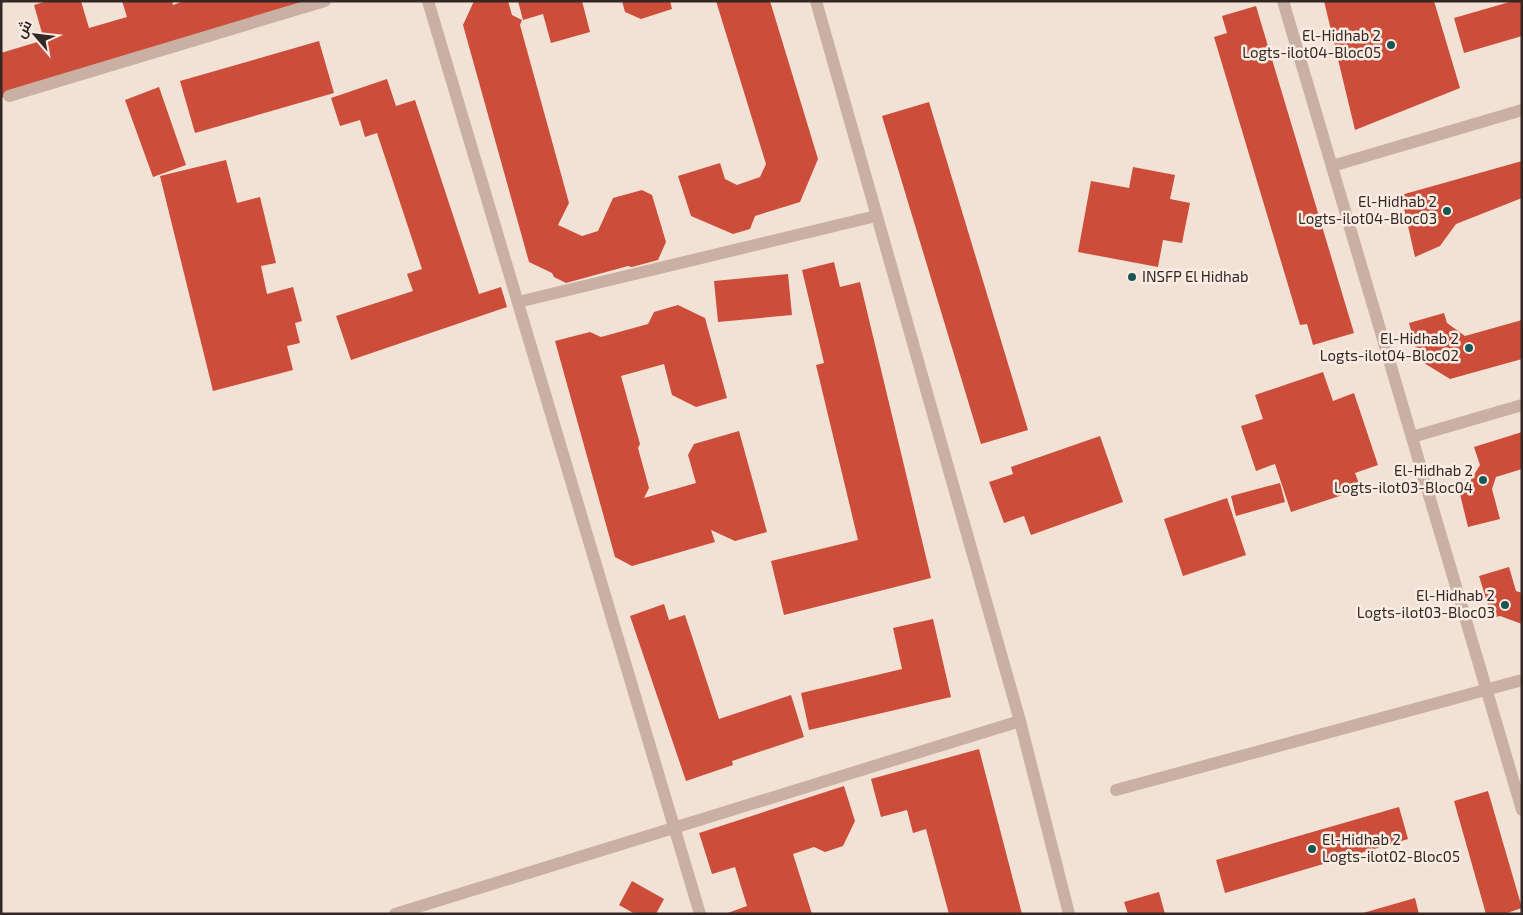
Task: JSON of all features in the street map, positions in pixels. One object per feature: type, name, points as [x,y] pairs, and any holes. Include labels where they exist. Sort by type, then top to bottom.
[{"type":"street","points":[[9,96],[325,1]]},
{"type":"street","points":[[428,1],[700,914]]},
{"type":"street","points":[[816,1],[1020,721],[1069,914]]},
{"type":"street","points":[[1283,1],[1522,810]]},
{"type":"street","points":[[1332,166],[1522,110]]},
{"type":"street","points":[[518,302],[876,216]]},
{"type":"street","points":[[1412,436],[1522,405]]},
{"type":"street","points":[[1116,790],[1522,680]]},
{"type":"street","points":[[395,914],[1020,721]]},
{"type":"building","points":[[47,1],[81,1],[89,28],[127,17],[122,1],[172,1],[173,5],[184,1],[319,2],[1,98],[1,53],[44,40],[34,5]]},
{"type":"building","points":[[474,1],[508,1],[512,15],[522,20],[520,25],[569,203],[558,225],[582,236],[598,231],[613,198],[642,190],[652,195],[666,242],[658,260],[566,283],[554,277],[552,273],[529,262],[463,25]]},
{"type":"building","points":[[518,1],[582,1],[590,32],[551,43],[543,14],[523,20]]},
{"type":"building","points":[[622,1],[670,1],[672,9],[641,19],[625,12]]},
{"type":"building","points":[[716,1],[770,1],[818,159],[800,202],[755,216],[750,229],[733,234],[691,216],[678,176],[720,163],[725,179],[737,185],[760,177],[766,164]]},
{"type":"building","name":"El-Hidhab 2 Logts-ilot04-Bloc05","points":[[1324,1],[1434,1],[1460,88],[1355,130]]},
{"type":"building","points":[[1513,1],[1522,1],[1522,36],[1464,53],[1454,18]]},
{"type":"building","points":[[1256,6],[1354,333],[1313,345],[1307,324],[1300,325],[1214,37],[1227,33],[1222,16]]},
{"type":"building","points":[[319,41],[334,93],[195,133],[180,81]]},
{"type":"building","points":[[387,79],[396,106],[415,100],[479,294],[501,287],[507,307],[351,360],[336,316],[413,291],[407,274],[422,269],[377,133],[365,137],[360,120],[340,126],[331,98]]},
{"type":"building","points":[[159,87],[186,165],[153,177],[125,100]]},
{"type":"building","points":[[929,102],[1028,430],[981,444],[882,116]]},
{"type":"building","points":[[226,160],[237,203],[260,197],[276,263],[261,266],[267,294],[293,287],[302,321],[295,323],[300,343],[287,346],[293,370],[213,391],[160,176]]},
{"type":"building","name":"El-Hidhab 2 Logts-ilot04-Bloc03","points":[[1522,161],[1522,198],[1456,224],[1440,246],[1415,257],[1401,195]]},
{"type":"building","points":[[1133,167],[1175,175],[1170,199],[1190,203],[1182,243],[1163,240],[1158,267],[1078,252],[1091,181],[1129,188]]},
{"type":"building","points":[[834,262],[840,287],[860,282],[931,578],[784,615],[771,561],[858,540],[816,365],[824,363],[802,270]]},
{"type":"building","points":[[788,274],[792,315],[718,322],[714,281]]},
{"type":"building","points":[[678,305],[705,318],[727,398],[696,407],[672,395],[664,364],[621,376],[640,444],[638,448],[649,488],[644,498],[696,483],[688,455],[694,444],[739,431],[767,532],[735,541],[711,530],[715,542],[632,566],[615,557],[555,341],[590,332],[601,337],[648,324],[654,312]]},
{"type":"building","name":"El-Hidhab 2 Logts-ilot04-Bloc02","points":[[1444,313],[1447,323],[1465,336],[1522,320],[1522,359],[1450,379],[1419,360],[1409,323]]},
{"type":"building","points":[[1323,372],[1333,401],[1354,393],[1378,465],[1355,473],[1361,489],[1291,512],[1275,464],[1256,471],[1241,426],[1263,419],[1255,395]]},
{"type":"building","name":"El-Hidhab 2 Logts-ilot03-Bloc04","points":[[1522,432],[1522,469],[1496,477],[1492,489],[1500,519],[1468,527],[1457,482],[1469,483],[1480,465],[1474,447]]},
{"type":"building","points":[[1100,436],[1123,502],[1031,535],[1024,516],[1004,523],[989,482],[1013,474],[1011,467]]},
{"type":"building","points":[[1280,483],[1285,502],[1236,516],[1231,496]]},
{"type":"building","points":[[1227,498],[1246,555],[1183,576],[1164,519]]},
{"type":"building","name":"El-Hidhab 2 Logts-ilot03-Bloc03","points":[[1509,567],[1516,591],[1522,593],[1522,624],[1500,616],[1492,618],[1479,576]]},
{"type":"building","points":[[664,604],[669,620],[685,615],[719,719],[791,695],[804,737],[732,761],[733,765],[686,781],[630,616]]},
{"type":"building","points":[[933,619],[951,697],[809,730],[801,693],[902,669],[893,628]]},
{"type":"building","points":[[979,749],[1022,914],[949,914],[926,829],[913,833],[907,810],[881,817],[871,779]]},
{"type":"building","points":[[844,786],[855,821],[843,846],[825,852],[814,847],[793,854],[812,914],[725,914],[747,906],[735,867],[712,874],[699,833]]},
{"type":"building","points":[[1488,791],[1522,908],[1504,914],[1486,914],[1454,801]]},
{"type":"building","name":"El-Hidhab 2 Logts-ilot02-Bloc05","points":[[1399,807],[1408,839],[1225,893],[1216,860]]},
{"type":"building","points":[[632,881],[664,899],[656,914],[635,914],[619,905]]},
{"type":"building","points":[[1159,892],[1165,914],[1128,914],[1124,902]]},
{"type":"building","points":[[1415,898],[1419,914],[1363,914],[1363,913]]},
{"type":"place","name":"El-Hidhab 2 Logts-ilot04-Bloc05","points":[[1391,45]]},
{"type":"place","name":"El-Hidhab 2 Logts-ilot04-Bloc03","points":[[1447,211]]},
{"type":"place","name":"INSFP El Hidhab","points":[[1132,277]]},
{"type":"place","name":"El-Hidhab 2 Logts-ilot04-Bloc02","points":[[1469,348]]},
{"type":"place","name":"El-Hidhab 2 Logts-ilot03-Bloc04","points":[[1483,480]]},
{"type":"place","name":"El-Hidhab 2 Logts-ilot03-Bloc03","points":[[1505,605]]},
{"type":"place","name":"El-Hidhab 2 Logts-ilot02-Bloc05","points":[[1312,849]]}]
